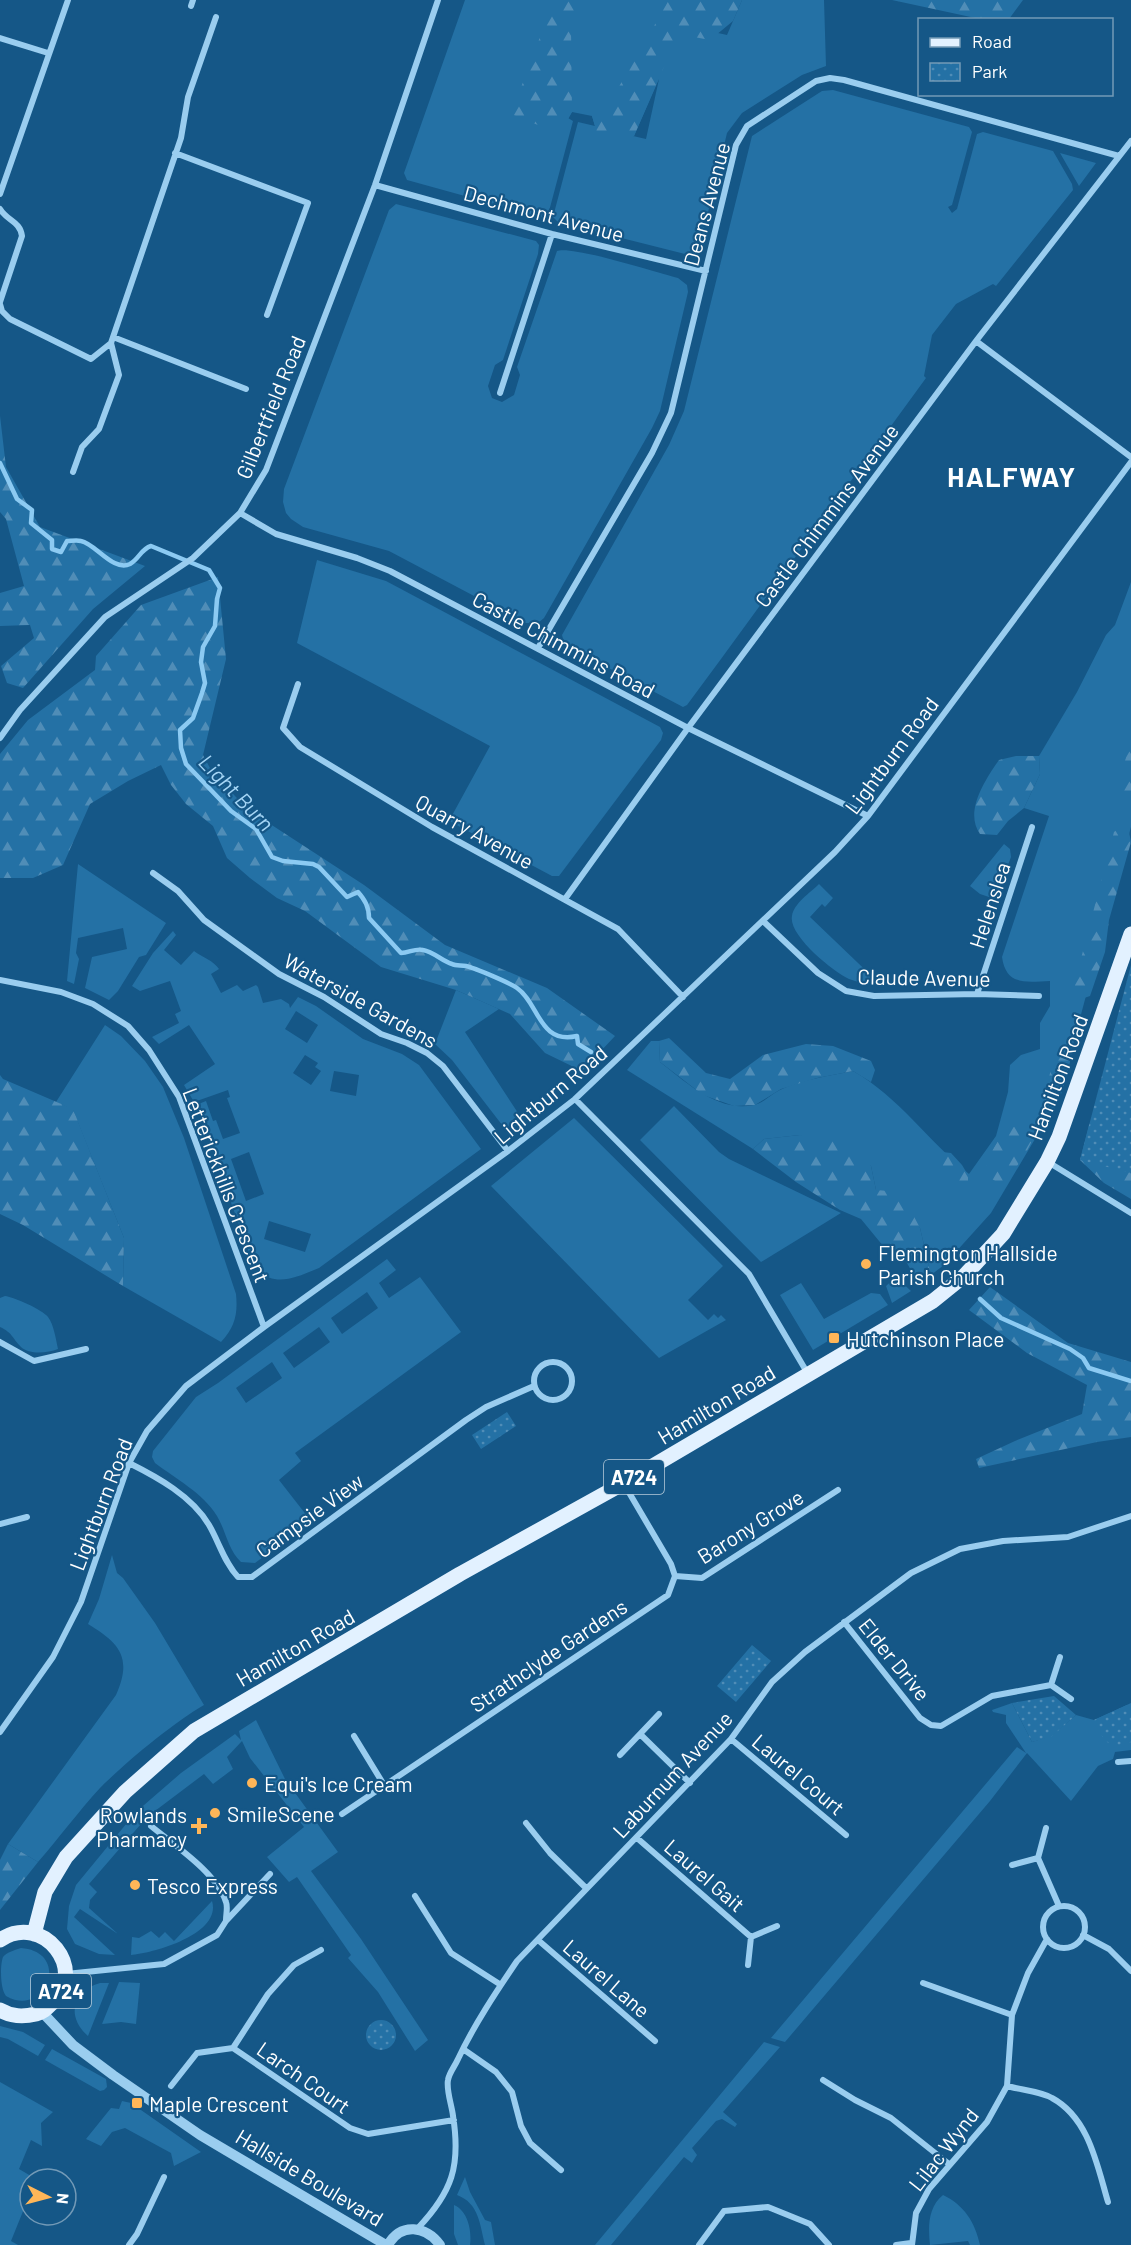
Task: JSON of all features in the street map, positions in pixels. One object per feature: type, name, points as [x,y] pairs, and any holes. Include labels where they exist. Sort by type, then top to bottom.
[{"type":"main road","name":"Hamilton Road","points":[[34,1934],[45,1892],[66,1857],[125,1792],[194,1731],[883,1332],[933,1301],[964,1276],[1003,1234],[1047,1162],[1059,1137],[1131,934]]},
{"type":"main road","points":[[0,1940],[19,1932],[34,1934]]},
{"type":"main road","name":"A724","points":[[0,2010],[6,2014],[22,2017],[42,2012],[57,1999],[64,1986],[66,1974],[63,1960],[47,1939],[34,1934]]},
{"type":"street","points":[[0,194],[68,0]]},
{"type":"street","name":"Gilbertfield Road","points":[[0,738],[20,711],[105,617],[194,558],[240,513],[266,470],[375,185],[438,0]]},
{"type":"street","points":[[0,209],[19,226],[22,236],[0,303],[2,311],[9,320],[91,359],[112,340],[181,138],[188,97],[216,17]]},
{"type":"street","points":[[0,38],[48,53]]},
{"type":"street","name":"Deans Avenue","points":[[538,648],[652,453],[671,413],[736,145],[747,126],[816,81],[830,78],[1119,156]]},
{"type":"street","name":"Castle Chimmins Avenue","points":[[565,899],[688,728],[976,341],[1131,141]]},
{"type":"street","points":[[176,153],[308,203],[267,315]]},
{"type":"street","name":"Dechmont Avenue","points":[[375,185],[552,234],[706,272]]},
{"type":"street","points":[[500,393],[552,234]]},
{"type":"street","points":[[112,340],[246,389]]},
{"type":"street","points":[[73,472],[82,447],[99,429],[119,375],[112,340]]},
{"type":"street","points":[[976,341],[1131,457]]},
{"type":"street","name":"Lightburn Road","points":[[0,1732],[53,1657],[81,1602],[129,1463],[147,1431],[186,1386],[508,1151],[575,1099],[835,852],[868,816],[1131,462]]},
{"type":"street","name":"Castle Chimmins Road","points":[[240,513],[276,534],[357,558],[390,571],[688,728],[868,816]]},
{"type":"street","name":"Quarry Avenue","points":[[298,684],[283,728],[300,747],[432,827],[618,930],[683,997]]},
{"type":"street","name":"Helenslea","points":[[977,994],[1032,827]]},
{"type":"street","name":"Waterside Gardens","points":[[153,873],[178,891],[204,920],[279,974],[324,997],[381,1034],[427,1053],[443,1066],[508,1151]]},
{"type":"street","name":"Claude Avenue","points":[[764,921],[818,973],[846,992],[874,996],[977,994],[1039,996]]},
{"type":"street","name":"Letterickhills Crescent","points":[[0,980],[61,992],[93,1004],[128,1026],[149,1050],[179,1097],[264,1327]]},
{"type":"street","points":[[575,1099],[749,1274],[808,1374]]},
{"type":"street","points":[[1047,1162],[1131,1214]]},
{"type":"street","points":[[0,1342],[34,1361],[87,1349]]},
{"type":"street","points":[[550,1362],[563,1364],[571,1374],[572,1388],[558,1400],[546,1400],[534,1386],[538,1368],[550,1362]]},
{"type":"street","name":"Campsie View","points":[[129,1463],[151,1474],[186,1499],[208,1523],[230,1568],[238,1577],[252,1577],[466,1420],[486,1407],[534,1386]]},
{"type":"street","points":[[624,1483],[671,1564],[675,1576]]},
{"type":"street","name":"Barony Grove","points":[[675,1576],[702,1578],[838,1490]]},
{"type":"street","name":"Laburnum Avenue","points":[[417,2228],[432,2213],[448,2189],[457,2159],[448,2081],[463,2049],[501,1985],[517,1961],[731,1739],[772,1682],[805,1652],[911,1573],[960,1549],[1003,1541],[1068,1537],[1131,1516]]},
{"type":"street","points":[[0,1524],[27,1517]]},
{"type":"street","name":"Strathclyde Gardens","points":[[342,1814],[668,1594],[675,1576]]},
{"type":"street","name":"Elder Drive","points":[[844,1622],[920,1718],[930,1725],[941,1726],[992,1696],[1051,1685]]},
{"type":"street","points":[[1060,1657],[1051,1685],[1071,1699]]},
{"type":"street","points":[[620,1755],[659,1714]]},
{"type":"street","points":[[640,1734],[690,1783]]},
{"type":"street","points":[[354,1736],[384,1785]]},
{"type":"street","name":"Laurel Court","points":[[731,1739],[846,1835]]},
{"type":"street","points":[[1118,1762],[1131,1761]]},
{"type":"street","points":[[526,1823],[550,1853],[586,1888]]},
{"type":"street","points":[[151,1826],[219,1887],[227,1903],[226,1921]]},
{"type":"street","points":[[1046,1828],[1038,1858],[1059,1906]]},
{"type":"street","name":"Laurel Gait","points":[[637,1838],[751,1937]]},
{"type":"street","points":[[1012,1865],[1038,1858]]},
{"type":"street","points":[[66,1974],[164,1964],[217,1935],[226,1921],[270,1874]]},
{"type":"street","points":[[415,1896],[451,1953],[501,1985]]},
{"type":"street","points":[[1059,1906],[1075,1909],[1084,1922],[1083,1935],[1076,1944],[1069,1947],[1053,1945],[1047,1939],[1043,1924],[1046,1916],[1059,1906]]},
{"type":"street","name":"Laurel Gait","points":[[751,1937],[777,1926]]},
{"type":"street","points":[[1083,1935],[1109,1949],[1131,1971]]},
{"type":"street","name":"Laurel Gait","points":[[748,1965],[751,1937]]},
{"type":"street","name":"Lilac Wynd","points":[[912,2244],[916,2213],[928,2189],[987,2122],[1007,2086],[1012,2014],[1047,1939]]},
{"type":"street","name":"Laurel Lane","points":[[538,1940],[655,2041]]},
{"type":"street","name":"Larch Court","points":[[321,1950],[294,1965],[268,1994],[233,2048],[350,2128],[368,2134],[454,2120]]},
{"type":"street","points":[[923,1983],[1012,2014]]},
{"type":"street","name":"Hallside Boulevard","points":[[42,2012],[73,2045],[200,2135],[387,2245],[398,2233],[417,2228]]},
{"type":"street","points":[[171,2086],[197,2053],[233,2048]]},
{"type":"street","points":[[463,2049],[496,2072],[512,2092],[521,2126],[530,2143],[561,2170]]},
{"type":"street","points":[[823,2080],[855,2100],[891,2118],[950,2164]]},
{"type":"street","points":[[1007,2086],[1051,2097],[1073,2114],[1090,2144],[1108,2202]]},
{"type":"street","points":[[129,2245],[137,2234],[164,2177]]},
{"type":"street","points":[[699,2245],[724,2211],[768,2207],[810,2224],[829,2245]]},
{"type":"street","points":[[417,2228],[432,2235],[440,2245]]},
{"type":"street","points":[[896,2245],[912,2244]]},
{"type":"green space","points":[[465,0],[732,0],[691,27],[727,35],[742,0],[824,0],[826,66],[802,75],[742,113],[727,133],[699,250],[693,255],[558,222],[553,217],[578,122],[595,126],[592,116],[572,112],[568,118],[573,121],[548,215],[544,218],[407,180],[404,173]],"holes":[[[659,79],[646,139],[633,136]]]},
{"type":"green space","points":[[554,0],[583,0],[571,29],[572,112],[560,134],[511,114]]},
{"type":"green space","points":[[669,0],[742,0],[733,21],[710,40],[678,34],[634,136],[597,133],[592,116],[613,97]]},
{"type":"green space","points":[[892,0],[1023,0],[1010,18],[975,18]]},
{"type":"green space","points":[[833,90],[969,127],[972,132],[952,205],[948,207],[952,213],[957,209],[977,134],[983,132],[1053,151],[1072,184],[1073,190],[996,286],[993,284],[956,304],[932,335],[924,376],[926,378],[721,659],[687,705],[683,707],[567,646],[562,635],[669,445],[684,411],[752,136],[822,91]]},
{"type":"green space","points":[[1060,153],[1096,163],[1079,186]]},
{"type":"green space","points":[[396,204],[536,241],[539,245],[503,360],[495,365],[488,386],[492,398],[502,402],[514,395],[520,375],[517,367],[557,251],[579,252],[615,260],[678,278],[687,285],[688,292],[660,411],[544,618],[538,623],[525,623],[389,551],[303,527],[286,513],[283,502],[284,489],[389,210]]},
{"type":"green space","points":[[0,416],[6,467],[40,527],[145,566],[93,609],[23,688],[7,683],[1,666],[34,638],[30,625],[0,626],[0,593],[24,586],[6,519],[0,512]]},
{"type":"green space","points":[[317,560],[386,581],[660,727],[663,733],[661,740],[559,876],[552,876],[449,821],[490,746],[297,643]]},
{"type":"green space","points":[[218,577],[226,659],[203,755],[211,770],[247,809],[364,885],[445,945],[547,988],[615,1036],[582,1071],[545,1053],[510,1014],[456,990],[381,967],[305,911],[277,898],[227,858],[213,826],[186,804],[171,785],[161,765],[128,781],[90,804],[63,865],[33,878],[0,878],[0,754],[28,720],[95,670],[96,656],[141,605]]},
{"type":"green space","points":[[1131,582],[1131,827],[1075,1037],[1038,1134],[991,1213],[944,1265],[931,1275],[920,1228],[876,1190],[871,1166],[800,1135],[764,1139],[753,1149],[627,1070],[651,1041],[659,1041],[660,1062],[703,1094],[715,1100],[741,1106],[758,1104],[778,1091],[799,1083],[853,1071],[885,1094],[969,1174],[996,1136],[1008,1092],[1010,1065],[1021,1055],[1040,1049],[1040,1023],[1050,1006],[1050,981],[1025,981],[1013,978],[1004,966],[1002,957],[1049,816],[1024,808],[1040,774],[1039,756],[1077,692],[1106,635],[1115,625]]},
{"type":"green space","points":[[1131,737],[1131,798],[1124,797],[1118,789]]},
{"type":"green space","points":[[1016,756],[1039,756],[1040,774],[1024,808],[1008,821],[997,835],[980,834],[974,816],[978,796],[999,760]]},
{"type":"green space","points":[[1122,826],[1129,832],[1131,842],[1109,920],[1105,952],[1090,996],[1081,999],[1074,990],[1077,974],[1114,832]]},
{"type":"green space","points":[[1004,844],[1010,849],[1011,857],[995,899],[980,894],[970,886]]},
{"type":"green space","points":[[78,864],[166,923],[146,955],[139,957],[118,991],[109,1000],[85,988],[92,957],[127,949],[123,928],[78,938],[76,953],[79,959],[74,984],[67,981]]},
{"type":"green space","points":[[819,884],[833,898],[825,907],[822,904],[810,917],[881,985],[849,979],[842,975],[822,961],[797,933],[793,924],[793,911]]},
{"type":"green space","points":[[173,931],[176,935],[164,950],[181,965],[194,951],[214,964],[219,969],[211,974],[221,993],[237,985],[243,991],[256,985],[263,1003],[281,999],[289,1004],[290,1008],[298,997],[316,1006],[363,1039],[402,1054],[419,1065],[481,1149],[319,1268],[283,1280],[267,1276],[252,1261],[196,1105],[206,1101],[223,1139],[240,1133],[227,1098],[230,1097],[228,1090],[194,1102],[184,1085],[215,1064],[189,1025],[159,1044],[152,1037],[179,1023],[175,1014],[181,1011],[170,981],[140,991],[132,986],[153,953]],"holes":[[[296,1011],[318,1025],[307,1043],[285,1029]],[[305,1055],[318,1063],[315,1067],[321,1071],[311,1085],[293,1073]],[[334,1071],[359,1075],[356,1096],[330,1091]],[[249,1152],[264,1194],[246,1201],[231,1159]],[[269,1221],[311,1234],[305,1252],[264,1239]]]},
{"type":"green space","points":[[1131,965],[1131,1173],[1080,1160]]},
{"type":"green space","points":[[456,990],[499,1009],[465,1032],[520,1116],[519,1122],[514,1127],[505,1128],[452,1060],[435,1044]]},
{"type":"green space","points":[[105,1025],[121,1036],[145,1061],[163,1087],[184,1138],[236,1294],[234,1320],[230,1331],[221,1342],[123,1286],[124,1238],[73,1110],[56,1102]]},
{"type":"green space","points":[[1064,1037],[1074,1041],[1065,1082],[1053,1111],[1048,1118],[1038,1120],[1034,1114],[1038,1101],[1046,1087],[1059,1043]]},
{"type":"green space","points":[[669,1038],[706,1073],[730,1079],[763,1055],[806,1044],[833,1046],[871,1061],[875,1070],[871,1082],[853,1071],[817,1078],[781,1089],[755,1105],[734,1106],[703,1095],[660,1062],[659,1041]]},
{"type":"green space","points":[[0,1075],[3,1079],[73,1109],[124,1238],[123,1286],[23,1225],[0,1214]]},
{"type":"green space","points":[[674,1106],[719,1152],[729,1159],[841,1213],[761,1262],[640,1140]]},
{"type":"green space","points":[[574,1118],[723,1266],[688,1300],[708,1320],[714,1314],[718,1318],[721,1315],[726,1320],[659,1358],[491,1186]]},
{"type":"green space","points":[[1089,1125],[1131,1129],[1131,1199],[1104,1183],[1080,1160]]},
{"type":"green space","points":[[1010,1127],[1033,1127],[1036,1130],[1022,1159],[1000,1184],[992,1179],[986,1167],[995,1145]]},
{"type":"green space","points":[[800,1135],[841,1139],[871,1166],[876,1190],[901,1192],[920,1228],[931,1275],[920,1286],[903,1256],[884,1247],[861,1219],[840,1210],[796,1182],[753,1149],[764,1139]]},
{"type":"green space","points":[[942,1152],[951,1153],[968,1175],[968,1181],[962,1188],[952,1185],[941,1173],[936,1158]]},
{"type":"green space","points":[[387,1259],[396,1270],[379,1283],[389,1298],[420,1277],[461,1332],[295,1453],[301,1461],[279,1480],[311,1521],[255,1563],[241,1562],[233,1552],[211,1508],[197,1493],[155,1463],[152,1457],[153,1451],[196,1397]],"holes":[[[367,1292],[378,1308],[342,1334],[331,1318]],[[319,1327],[330,1342],[294,1368],[283,1353]],[[272,1362],[282,1378],[246,1403],[236,1388]]]},
{"type":"green space","points":[[896,1277],[911,1291],[892,1303],[886,1286]]},
{"type":"green space","points":[[801,1283],[824,1319],[871,1293],[880,1294],[888,1305],[813,1350],[780,1295]]},
{"type":"green space","points":[[990,1287],[1068,1343],[1131,1362],[1131,1437],[1097,1442],[979,1468],[976,1459],[1082,1414],[1087,1385],[1027,1353],[969,1310]]},
{"type":"green space","points":[[5,1296],[28,1304],[48,1317],[58,1349],[44,1352],[25,1350],[0,1327],[0,1298]]},
{"type":"green space","points":[[507,1412],[516,1426],[481,1449],[472,1435]]},
{"type":"green space","points":[[112,1555],[117,1573],[155,1623],[204,1705],[164,1732],[100,1788],[38,1862],[8,1844],[116,1695],[121,1682],[123,1661],[120,1652],[108,1638],[88,1624],[99,1599]]},
{"type":"green space","points":[[752,1645],[771,1661],[736,1702],[717,1686]]},
{"type":"green space","points":[[1054,1696],[1076,1715],[1051,1737],[1032,1742],[1012,1703]]},
{"type":"green space","points":[[1012,1703],[1032,1742],[1051,1736],[1076,1715],[1094,1720],[1131,1703],[1131,1750],[1115,1752],[1113,1759],[1098,1766],[1071,1801],[1027,1753],[990,1801],[785,2042],[771,2038],[1017,1747],[1026,1753],[1006,1723],[1006,1715],[992,1710]]},
{"type":"green space","points":[[1127,1705],[1131,1711],[1131,1742],[1117,1745],[1107,1742],[1094,1720]]},
{"type":"green space","points":[[256,1720],[285,1779],[338,1852],[311,1871],[361,1939],[428,2040],[415,2051],[378,1992],[348,1958],[351,1955],[297,1877],[289,1882],[267,1857],[304,1827],[250,1758],[242,1741],[227,1757],[233,1769],[213,1784],[204,1774],[147,1817],[89,1884],[97,1892],[90,1900],[89,1908],[118,1934],[80,1909],[74,1917],[115,1955],[99,1954],[75,1944],[67,1929],[69,1906],[76,1885],[136,1812],[181,1773],[235,1734],[241,1740],[239,1731]]},
{"type":"green space","points":[[8,1844],[38,1862],[0,1910],[0,1860]]},
{"type":"green space","points":[[212,1901],[212,1913],[207,1923],[197,1932],[169,1946],[131,1955],[132,1937],[139,1938],[151,1931],[159,1938],[165,1932],[174,1941]]},
{"type":"green space","points":[[21,1948],[37,1952],[46,1960],[49,1971],[48,1982],[42,1992],[32,1999],[20,2001],[4,1993],[1,1971],[3,1957]]},
{"type":"green space","points":[[119,1982],[140,1983],[136,2024],[121,2022],[102,2024]]},
{"type":"green space","points":[[100,1983],[109,1983],[88,2036],[77,2021],[75,2005],[83,1992]]},
{"type":"green space","points":[[381,2020],[387,2021],[395,2029],[395,2041],[387,2049],[381,2050],[375,2049],[367,2041],[366,2035],[367,2029],[375,2021]]},
{"type":"green space","points":[[0,2026],[23,2032],[45,2045],[38,2056],[0,2037]]},
{"type":"green space","points":[[764,2042],[780,2047],[723,2112],[737,2124],[735,2127],[722,2119],[716,2121],[692,2148],[697,2155],[692,2163],[684,2157],[611,2245],[595,2245]]},
{"type":"green space","points":[[52,2049],[106,2079],[107,2087],[100,2091],[45,2060]]},
{"type":"green space","points":[[0,2082],[53,2112],[41,2123],[42,2146],[31,2140],[18,2167],[18,2224],[11,2241],[18,2245],[0,2245]]},
{"type":"green space","points":[[122,2101],[131,2103],[201,2152],[174,2166],[171,2153],[125,2128],[112,2132],[101,2146],[86,2139],[111,2108],[119,2109]]},
{"type":"green space","points":[[465,2177],[485,2220],[491,2222],[495,2245],[485,2245],[480,2222],[474,2209],[470,2203],[457,2195]]},
{"type":"green space","points":[[943,2195],[963,2209],[972,2222],[980,2245],[970,2245],[968,2241],[930,2245],[929,2224],[932,2211]]},
{"type":"green space","points":[[454,2205],[463,2212],[468,2222],[470,2245],[458,2245],[454,2234]]},
{"type":"waterway","name":"Light Burn","points":[[0,463],[17,499],[32,510],[31,523],[52,540],[52,549],[61,552],[67,541],[81,541],[111,561],[124,565],[133,562],[151,546],[209,570],[220,588],[215,626],[203,647],[201,662],[205,683],[193,718],[180,730],[181,748],[186,764],[231,811],[256,829],[272,857],[283,861],[313,864],[319,867],[347,897],[358,892],[366,904],[369,918],[401,953],[427,951],[448,963],[466,966],[517,988],[547,1029],[564,1037],[577,1036],[578,1044],[591,1052]]},
{"type":"waterway","name":"Light Burn","points":[[980,1299],[1001,1318],[1070,1349],[1083,1358],[1089,1368],[1131,1381]]},
{"type":"place","name":"Flemington Hallside Parish Church","points":[[866,1264]]},
{"type":"place","name":"Hutchinson Place","points":[[834,1338]]},
{"type":"place","name":"Equi's Ice Cream","points":[[252,1783]]},
{"type":"place","name":"SmileScene","points":[[215,1813]]},
{"type":"place","name":"Rowlands Pharmacy","points":[[199,1826]]},
{"type":"place","name":"Tesco Express","points":[[135,1885]]},
{"type":"place","name":"Maple Crescent","points":[[137,2103]]},
{"type":"district","name":"HALFWAY","points":[[1012,476]]}]
